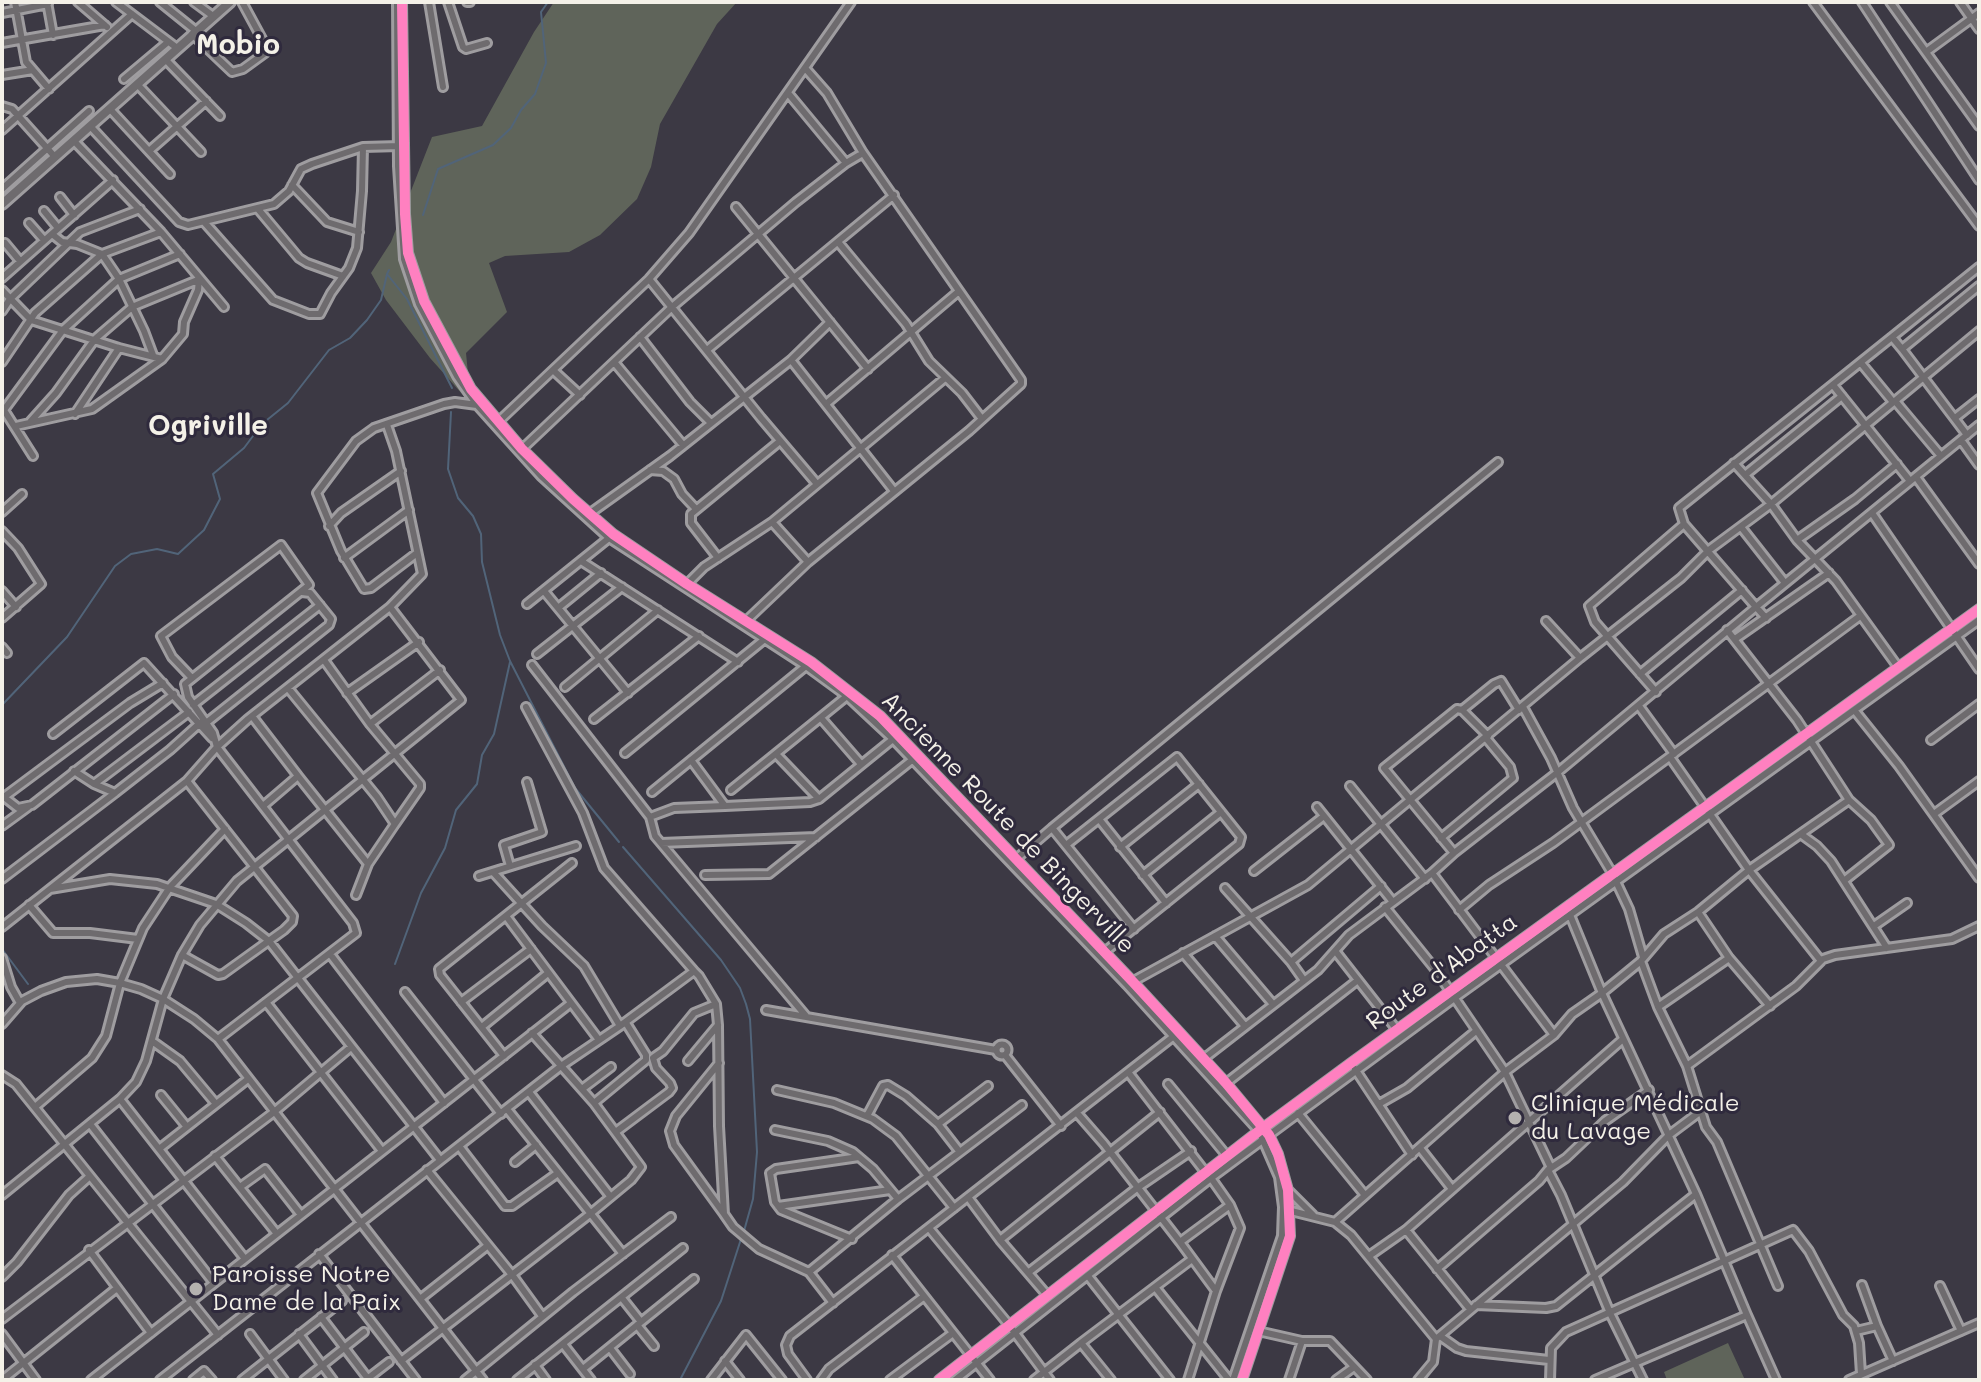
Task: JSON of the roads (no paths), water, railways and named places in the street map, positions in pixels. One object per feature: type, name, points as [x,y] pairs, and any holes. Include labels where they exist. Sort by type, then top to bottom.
[{"type":"main road","points":[[2,204],[230,2]]},
{"type":"street","points":[[78,2],[113,32]]},
{"type":"street","points":[[116,2],[177,48]]},
{"type":"street","points":[[160,2],[232,72],[243,69],[265,53],[267,48],[242,2]]},
{"type":"street","points":[[194,2],[213,16]]},
{"type":"street","name":"Ancienne Route de Bingerville","points":[[400,2],[399,212],[404,259],[409,279],[457,376],[477,405],[541,476],[609,538],[863,700],[1016,859],[1102,955]]},
{"type":"street","points":[[448,2],[463,47],[466,49],[487,43]]},
{"type":"street","points":[[498,422],[649,279],[689,233],[851,2]]},
{"type":"street","points":[[1813,2],[1979,226]]},
{"type":"street","points":[[1862,2],[1979,180]]},
{"type":"street","points":[[1890,2],[1979,126]]},
{"type":"street","points":[[1960,2],[1979,29]]},
{"type":"street","points":[[2,13],[16,6],[48,3],[53,35]]},
{"type":"street","points":[[431,3],[443,87]]},
{"type":"street","points":[[16,6],[26,62],[49,89]]},
{"type":"street","points":[[1926,52],[1979,13]]},
{"type":"street","points":[[2,130],[132,14]]},
{"type":"street","points":[[2,43],[105,25]]},
{"type":"street","points":[[124,79],[168,42]]},
{"type":"street","points":[[165,59],[220,116]]},
{"type":"street","points":[[746,621],[808,562],[1019,387],[1021,380],[863,153],[827,93],[805,68]]},
{"type":"street","points":[[2,75],[33,70]]},
{"type":"street","points":[[137,84],[201,152]]},
{"type":"street","points":[[788,93],[846,163]]},
{"type":"street","points":[[149,151],[206,101]]},
{"type":"street","points":[[2,106],[9,106],[55,157]]},
{"type":"street","points":[[110,109],[170,174]]},
{"type":"street","points":[[2,189],[89,111]]},
{"type":"street","points":[[91,127],[179,222],[188,225],[274,204],[285,197],[296,174],[306,166],[363,147],[401,146]]},
{"type":"street","points":[[74,141],[161,232],[224,307]]},
{"type":"street","name":"Ancienne Route de Bingerville","points":[[401,146],[408,253],[415,277],[461,373],[498,422],[589,514],[636,550],[746,621],[847,696],[893,739],[1130,984],[1261,1129],[1281,1164],[1291,1211],[1290,1236],[1242,1380]]},
{"type":"street","points":[[205,223],[268,295],[290,308],[320,314],[357,248],[363,147]]},
{"type":"street","points":[[522,449],[672,307],[796,202],[863,153]]},
{"type":"street","points":[[2,278],[113,180]]},
{"type":"street","points":[[292,185],[327,222],[359,232]]},
{"type":"street","points":[[707,350],[894,195]]},
{"type":"street","points":[[60,197],[74,215]]},
{"type":"street","points":[[736,207],[868,369]]},
{"type":"street","points":[[2,311],[10,299],[87,227],[140,209]]},
{"type":"street","points":[[258,209],[299,258],[343,276]]},
{"type":"street","points":[[44,211],[62,242],[102,254],[119,279],[153,355]]},
{"type":"street","points":[[29,223],[44,240]]},
{"type":"street","points":[[2,362],[31,320],[102,254],[161,232]]},
{"type":"street","points":[[838,242],[910,330],[929,361],[962,393],[982,419]]},
{"type":"street","points":[[5,243],[20,261]]},
{"type":"street","points":[[33,456],[3,408],[63,330],[119,279],[180,254]]},
{"type":"street","points":[[1766,618],[1684,524],[1679,508],[1979,267]]},
{"type":"street","points":[[30,422],[56,393],[95,339],[132,307],[200,279]]},
{"type":"street","points":[[16,426],[98,406],[162,359],[183,334],[184,322],[200,279]]},
{"type":"street","points":[[649,279],[817,484]]},
{"type":"street","points":[[1902,349],[1979,286]]},
{"type":"street","points":[[2,290],[31,320],[162,359]]},
{"type":"street","points":[[826,404],[959,291]]},
{"type":"street","points":[[589,514],[791,360],[830,322]]},
{"type":"street","points":[[1130,984],[1308,885],[1580,658],[1681,578],[1709,550],[1771,504],[1979,331]]},
{"type":"street","points":[[640,337],[690,402],[711,423]]},
{"type":"street","points":[[1892,337],[1955,418],[1979,465]]},
{"type":"street","points":[[75,414],[119,348]]},
{"type":"street","points":[[791,360],[894,491]]},
{"type":"street","points":[[614,362],[683,445]]},
{"type":"street","points":[[1861,363],[1941,456]]},
{"type":"street","points":[[554,371],[580,395]]},
{"type":"street","points":[[687,584],[698,571],[772,522],[945,378]]},
{"type":"street","points":[[1833,385],[1897,464],[1913,479],[1979,564]]},
{"type":"street","points":[[1745,475],[1842,396]]},
{"type":"street","points":[[1955,418],[1979,399]]},
{"type":"street","points":[[417,553],[367,590],[344,558],[317,499],[319,490],[361,436],[374,428],[444,404],[477,405]]},
{"type":"street","points":[[2,927],[187,781],[216,744],[390,607],[422,574],[401,471],[387,425]]},
{"type":"street","points":[[1202,1061],[1272,1003],[1318,970],[1349,935],[1425,879],[1558,772],[1979,425]]},
{"type":"street","points":[[718,558],[690,518],[696,509],[780,441]]},
{"type":"street","points":[[1016,859],[1498,462]]},
{"type":"street","points":[[1734,463],[1771,504],[1797,540],[1829,573],[1898,667]]},
{"type":"street","points":[[1797,540],[1855,499],[1897,464]]},
{"type":"street","points":[[650,470],[663,471],[672,478],[696,509]]},
{"type":"street","points":[[329,526],[336,517],[401,471]]},
{"type":"street","points":[[2,512],[22,494]]},
{"type":"street","points":[[344,558],[409,510]]},
{"type":"street","points":[[1872,513],[1979,669]]},
{"type":"street","points":[[772,522],[808,562]]},
{"type":"street","points":[[1656,692],[1595,622],[1589,606],[1684,524]]},
{"type":"street","points":[[1741,527],[1785,583]]},
{"type":"street","points":[[2,531],[18,548],[41,584],[2,618]]},
{"type":"street","points":[[527,604],[609,538]]},
{"type":"street","points":[[191,677],[172,657],[161,636],[281,545],[309,585],[191,677],[185,684],[185,691],[191,708]]},
{"type":"street","points":[[581,561],[738,662]]},
{"type":"street","points":[[558,608],[601,573]]},
{"type":"street","points":[[1735,639],[1829,573]]},
{"type":"street","points":[[537,654],[622,587]]},
{"type":"street","points":[[1640,674],[1742,590]]},
{"type":"street","points":[[2,591],[16,607]]},
{"type":"street","points":[[544,591],[628,693]]},
{"type":"street","points":[[2,879],[329,625],[331,619],[320,605],[310,593],[302,592]]},
{"type":"street","points":[[94,784],[320,605]]},
{"type":"street","points":[[2,1195],[120,1099],[136,1082],[146,1061],[163,999],[182,955],[216,904],[252,866],[363,781],[461,700],[390,607]]},
{"type":"street","name":"Route d'Abatta","points":[[955,1380],[1088,1276],[1208,1176],[1266,1138],[1616,882],[1806,733],[1979,609]]},
{"type":"street","points":[[565,687],[658,610]]},
{"type":"street","points":[[1459,910],[1489,885],[1860,616]]},
{"type":"street","name":"Route d'Abatta","points":[[1208,1176],[1261,1129],[1612,873],[1810,743],[1979,620]]},
{"type":"street","points":[[1546,621],[1580,658]]},
{"type":"street","points":[[1727,630],[1806,733],[1849,800],[1871,820],[1889,845],[1845,880]]},
{"type":"street","points":[[594,719],[699,636]]},
{"type":"street","points":[[625,753],[766,638]]},
{"type":"street","points":[[347,693],[419,642]]},
{"type":"street","points":[[324,660],[370,724],[420,784],[368,864],[356,895]]},
{"type":"street","points":[[53,734],[144,663],[191,708],[356,928],[356,933],[330,954],[218,1039]]},
{"type":"street","points":[[532,665],[650,817],[655,836],[806,1016]]},
{"type":"street","points":[[652,792],[806,666]]},
{"type":"street","points":[[370,724],[440,670]]},
{"type":"street","points":[[1454,853],[1384,767],[1455,710],[1462,710],[1501,681],[1521,708],[1558,772],[1573,808],[1612,873],[1629,909],[1658,1007],[1687,1066],[1701,1111],[1778,1286]]},
{"type":"street","points":[[32,805],[18,808],[4,797],[130,703],[163,683]]},
{"type":"street","points":[[288,688],[395,824]]},
{"type":"street","points":[[2,826],[174,694]]},
{"type":"street","points":[[731,790],[847,696]]},
{"type":"street","points":[[1931,740],[1979,704]]},
{"type":"street","points":[[1639,706],[1749,870],[1821,961]]},
{"type":"street","points":[[526,707],[583,813],[604,868],[694,971],[716,1004],[724,1214]]},
{"type":"street","points":[[1441,838],[1513,778],[1510,767],[1462,710]]},
{"type":"street","points":[[1855,711],[1879,739],[1979,878]]},
{"type":"street","points":[[252,716],[368,864]]},
{"type":"street","points":[[821,718],[861,764]]},
{"type":"street","points":[[650,817],[674,808],[810,802],[819,799],[893,739]]},
{"type":"street","points":[[776,754],[819,799]]},
{"type":"street","points":[[1066,845],[1176,757],[1239,835],[1241,842],[1102,955]]},
{"type":"street","points":[[691,760],[725,806]]},
{"type":"street","points":[[705,875],[769,874],[912,760]]},
{"type":"street","points":[[74,771],[115,793]]},
{"type":"street","points":[[263,806],[298,776]]},
{"type":"street","points":[[182,955],[218,975],[269,941],[290,924],[293,916],[187,781]]},
{"type":"street","points":[[1934,814],[1979,781]]},
{"type":"street","points":[[510,866],[504,845],[542,832],[527,782]]},
{"type":"street","points":[[1120,847],[1199,784]]},
{"type":"street","points":[[1350,786],[1425,879]]},
{"type":"street","points":[[1335,1222],[1505,1072],[1554,1035],[1572,1014],[1642,959],[1664,934],[1849,800]]},
{"type":"street","points":[[1317,807],[1393,902]]},
{"type":"street","points":[[1143,875],[1221,812]]},
{"type":"street","points":[[1254,871],[1324,816]]},
{"type":"street","points":[[1099,819],[1166,903]]},
{"type":"street","points":[[1052,828],[1134,929]]},
{"type":"street","points":[[35,1107],[92,1058],[106,1036],[120,983],[138,939],[170,887],[225,829]]},
{"type":"street","points":[[1802,835],[1821,850],[1845,880],[1887,948]]},
{"type":"street","points":[[661,843],[816,837]]},
{"type":"street","points":[[479,876],[576,846]]},
{"type":"street","points":[[504,1056],[439,969],[572,863]]},
{"type":"street","points":[[493,872],[584,966],[646,1055],[646,1060],[594,1103]]},
{"type":"street","points":[[1432,873],[1554,1035]]},
{"type":"street","points":[[50,889],[110,879],[170,887],[216,904],[246,923],[269,941],[440,1160]]},
{"type":"street","points":[[1291,962],[1381,886]]},
{"type":"street","points":[[1225,888],[1303,979]]},
{"type":"street","points":[[1874,926],[1907,903]]},
{"type":"street","points":[[29,905],[53,933],[90,933],[138,939]]},
{"type":"street","points":[[1385,907],[1435,969],[1505,1072],[1610,1313],[1643,1380]]},
{"type":"street","points":[[1698,912],[1729,958],[1770,1006]]},
{"type":"street","points":[[1570,915],[1776,1380]]},
{"type":"street","points":[[506,916],[599,1040]]},
{"type":"street","points":[[1687,1066],[1770,1006],[1813,972],[1821,961],[1835,955],[1952,939],[1979,926]]},
{"type":"street","points":[[1215,936],[1272,1003]]},
{"type":"street","points":[[461,1002],[531,949]]},
{"type":"street","points":[[1336,952],[1397,1030]]},
{"type":"street","points":[[1183,953],[1244,1025]]},
{"type":"street","points":[[330,954],[444,1103]]},
{"type":"street","points":[[2,958],[11,987],[20,1003]]},
{"type":"street","points":[[1658,1007],[1729,958]]},
{"type":"street","points":[[160,1380],[561,1066],[623,1025],[694,971]]},
{"type":"street","points":[[483,1026],[548,973]]},
{"type":"street","points":[[2,1024],[20,1003],[41,991],[66,982],[97,979],[120,983],[163,999],[194,1019],[218,1039],[483,1380]]},
{"type":"street","points":[[1224,1085],[1358,980]]},
{"type":"street","name":"Ancienne Route de Bingerville","points":[[1130,984],[1174,1036],[1202,1061]]},
{"type":"street","points":[[405,992],[473,1081],[536,1145],[623,1254]]},
{"type":"street","points":[[266,1002],[382,1151]]},
{"type":"street","points":[[91,1380],[571,1003]]},
{"type":"street","points":[[617,1131],[669,1092],[672,1088],[670,1083],[656,1068],[653,1058],[663,1051],[694,1013],[716,1004]]},
{"type":"street","points":[[766,1010],[996,1050],[1004,1046],[1007,1050],[1005,1055],[1061,1126]]},
{"type":"street","points":[[688,1061],[718,1025]]},
{"type":"street","points":[[1379,1104],[1407,1088],[1476,1031]]},
{"type":"street","points":[[401,1361],[590,1214],[631,1180],[641,1167],[617,1131],[532,1033]]},
{"type":"street","points":[[807,1380],[788,1354],[786,1345],[790,1336],[1174,1036]]},
{"type":"street","points":[[1369,1256],[1406,1230],[1623,1039]]},
{"type":"street","points":[[152,1041],[180,1061],[216,1104]]},
{"type":"street","points":[[2,1319],[274,1112],[351,1047]]},
{"type":"street","points":[[720,1061],[676,1116],[670,1131],[674,1145],[733,1227],[759,1249],[809,1272],[833,1303]]},
{"type":"street","points":[[1351,1063],[1412,1155]]},
{"type":"street","points":[[582,1089],[611,1067]]},
{"type":"street","points":[[1128,1072],[1230,1205],[1240,1228],[1188,1380]]},
{"type":"street","points":[[2,1075],[16,1084],[218,1335]]},
{"type":"street","points":[[159,1149],[248,1079]]},
{"type":"street","points":[[1168,1084],[1227,1156]]},
{"type":"street","points":[[867,1116],[883,1086],[888,1085],[938,1124],[959,1151]]},
{"type":"street","points":[[938,1124],[988,1086]]},
{"type":"street","points":[[777,1090],[834,1103],[867,1116],[896,1136],[954,1208]]},
{"type":"street","points":[[1437,1269],[1605,1121],[1649,1090]]},
{"type":"street","points":[[529,1092],[610,1196]]},
{"type":"street","points":[[161,1095],[187,1127]]},
{"type":"street","points":[[120,1099],[245,1259]]},
{"type":"street","points":[[809,1272],[959,1151],[1022,1105]]},
{"type":"street","points":[[1418,1380],[1433,1362],[1438,1338],[1623,1182],[1669,1135],[1701,1111]]},
{"type":"street","points":[[1000,1240],[1160,1112]]},
{"type":"street","points":[[1077,1113],[1216,1291]]},
{"type":"street","points":[[1298,1113],[1364,1194]]},
{"type":"street","points":[[90,1124],[214,1283]]},
{"type":"street","points":[[775,1130],[828,1141],[859,1157],[898,1199]]},
{"type":"street","name":"Ancienne Route de Bingerville","points":[[1231,1380],[1276,1260],[1283,1221],[1279,1177],[1266,1138]]},
{"type":"street","points":[[515,1162],[536,1145]]},
{"type":"street","points":[[459,1146],[505,1206],[512,1206],[558,1173]]},
{"type":"street","points":[[1420,1148],[1452,1189]]},
{"type":"street","points":[[1029,1272],[1137,1188],[1191,1151]]},
{"type":"street","points":[[215,1156],[277,1234]]},
{"type":"street","points":[[852,1239],[785,1212],[778,1206],[772,1188],[771,1170],[859,1157]]},
{"type":"street","points":[[240,1187],[265,1169],[301,1215]]},
{"type":"street","points":[[427,1170],[542,1316]]},
{"type":"street","points":[[2,1277],[69,1195],[90,1176]]},
{"type":"street","points":[[778,1206],[890,1190]]},
{"type":"street","points":[[1288,1190],[1315,1217]]},
{"type":"street","points":[[1406,1230],[1437,1269],[1473,1306],[1550,1308],[1566,1300],[1696,1194]]},
{"type":"street","points":[[968,1197],[1047,1295]]},
{"type":"street","points":[[1180,1242],[1230,1205]]},
{"type":"street","points":[[1291,1211],[1345,1227],[1438,1338],[1466,1351],[1549,1360]]},
{"type":"street","name":"Route d'Abatta","points":[[939,1380],[1047,1295],[1159,1215]]},
{"type":"street","points":[[465,1380],[542,1316],[671,1217]]},
{"type":"street","points":[[929,1228],[1050,1380]]},
{"type":"street","points":[[1550,1380],[1551,1348],[1560,1336],[1789,1230],[1797,1232],[1843,1315],[1856,1331],[1861,1374]]},
{"type":"street","points":[[420,1299],[487,1246]]},
{"type":"street","points":[[517,1380],[683,1248]]},
{"type":"street","points":[[89,1250],[151,1333]]},
{"type":"street","points":[[319,1254],[416,1380]]},
{"type":"street","points":[[892,1255],[990,1380]]},
{"type":"street","points":[[1034,1380],[1192,1259]]},
{"type":"street","points":[[1088,1276],[1170,1380]]},
{"type":"street","points":[[583,1369],[694,1279]]},
{"type":"street","points":[[1862,1285],[1893,1361]]},
{"type":"street","points":[[1940,1286],[1961,1331]]},
{"type":"street","points":[[1155,1287],[1198,1344],[1231,1380]]},
{"type":"street","points":[[2,1380],[117,1288]]},
{"type":"street","points":[[821,1380],[829,1369],[923,1297]]},
{"type":"street","points":[[622,1298],[654,1346]]},
{"type":"street","points":[[247,1379],[342,1301]]},
{"type":"street","points":[[1595,1380],[1747,1315]]},
{"type":"street","points":[[321,1317],[368,1379],[389,1362]]},
{"type":"street","points":[[1849,1380],[1979,1323]]},
{"type":"street","points":[[1856,1331],[1877,1326]]},
{"type":"street","points":[[1250,1329],[1302,1341],[1330,1341],[1367,1380]]},
{"type":"street","points":[[304,1380],[364,1332]]},
{"type":"street","points":[[890,1380],[953,1333]]},
{"type":"street","points":[[2,1334],[36,1380]]},
{"type":"street","points":[[250,1334],[284,1380]]},
{"type":"street","points":[[299,1334],[333,1380]]},
{"type":"street","points":[[711,1380],[746,1335],[782,1380]]},
{"type":"street","points":[[1289,1380],[1302,1341]]},
{"type":"street","points":[[1081,1343],[1111,1380]]},
{"type":"street","points":[[563,1344],[591,1380]]},
{"type":"street","points":[[610,1348],[630,1374]]},
{"type":"street","points":[[725,1361],[740,1380]]},
{"type":"street","points":[[535,1365],[546,1380]]},
{"type":"street","points":[[1336,1380],[1354,1367]]},
{"type":"street","points":[[193,1380],[204,1371],[212,1380]]},
{"type":"waterway","points":[[423,215],[438,169],[493,145],[511,128],[535,94],[546,63],[541,12],[548,2]]},
{"type":"waterway","points":[[389,270],[387,274],[407,299],[452,388]]},
{"type":"waterway","points":[[2,705],[67,637],[115,566],[131,554],[157,549],[178,554],[204,530],[220,499],[213,474],[244,448],[262,424],[288,403],[329,350],[350,338],[367,320],[381,300],[387,274]]},
{"type":"waterway","points":[[451,412],[448,469],[458,498],[473,516],[481,534],[482,562],[500,635],[510,661],[575,788],[619,842]]},
{"type":"waterway","points":[[395,964],[421,893],[445,848],[456,810],[477,784],[482,755],[494,734],[510,662]]},
{"type":"waterway","points":[[623,847],[721,960],[740,988],[746,1004],[750,1019],[757,1152],[753,1199],[744,1231]]},
{"type":"waterway","points":[[2,949],[28,984]]},
{"type":"waterway","points":[[680,1380],[721,1301],[741,1239]]},
{"type":"place","name":"Clinique Médicale du Lavage","points":[[1515,1118]]},
{"type":"place","name":"Paroisse Notre Dame de la Paix","points":[[196,1289]]},
{"type":"district","name":"Mobio","points":[[238,45]]},
{"type":"district","name":"Ogriville","points":[[208,426]]}]
